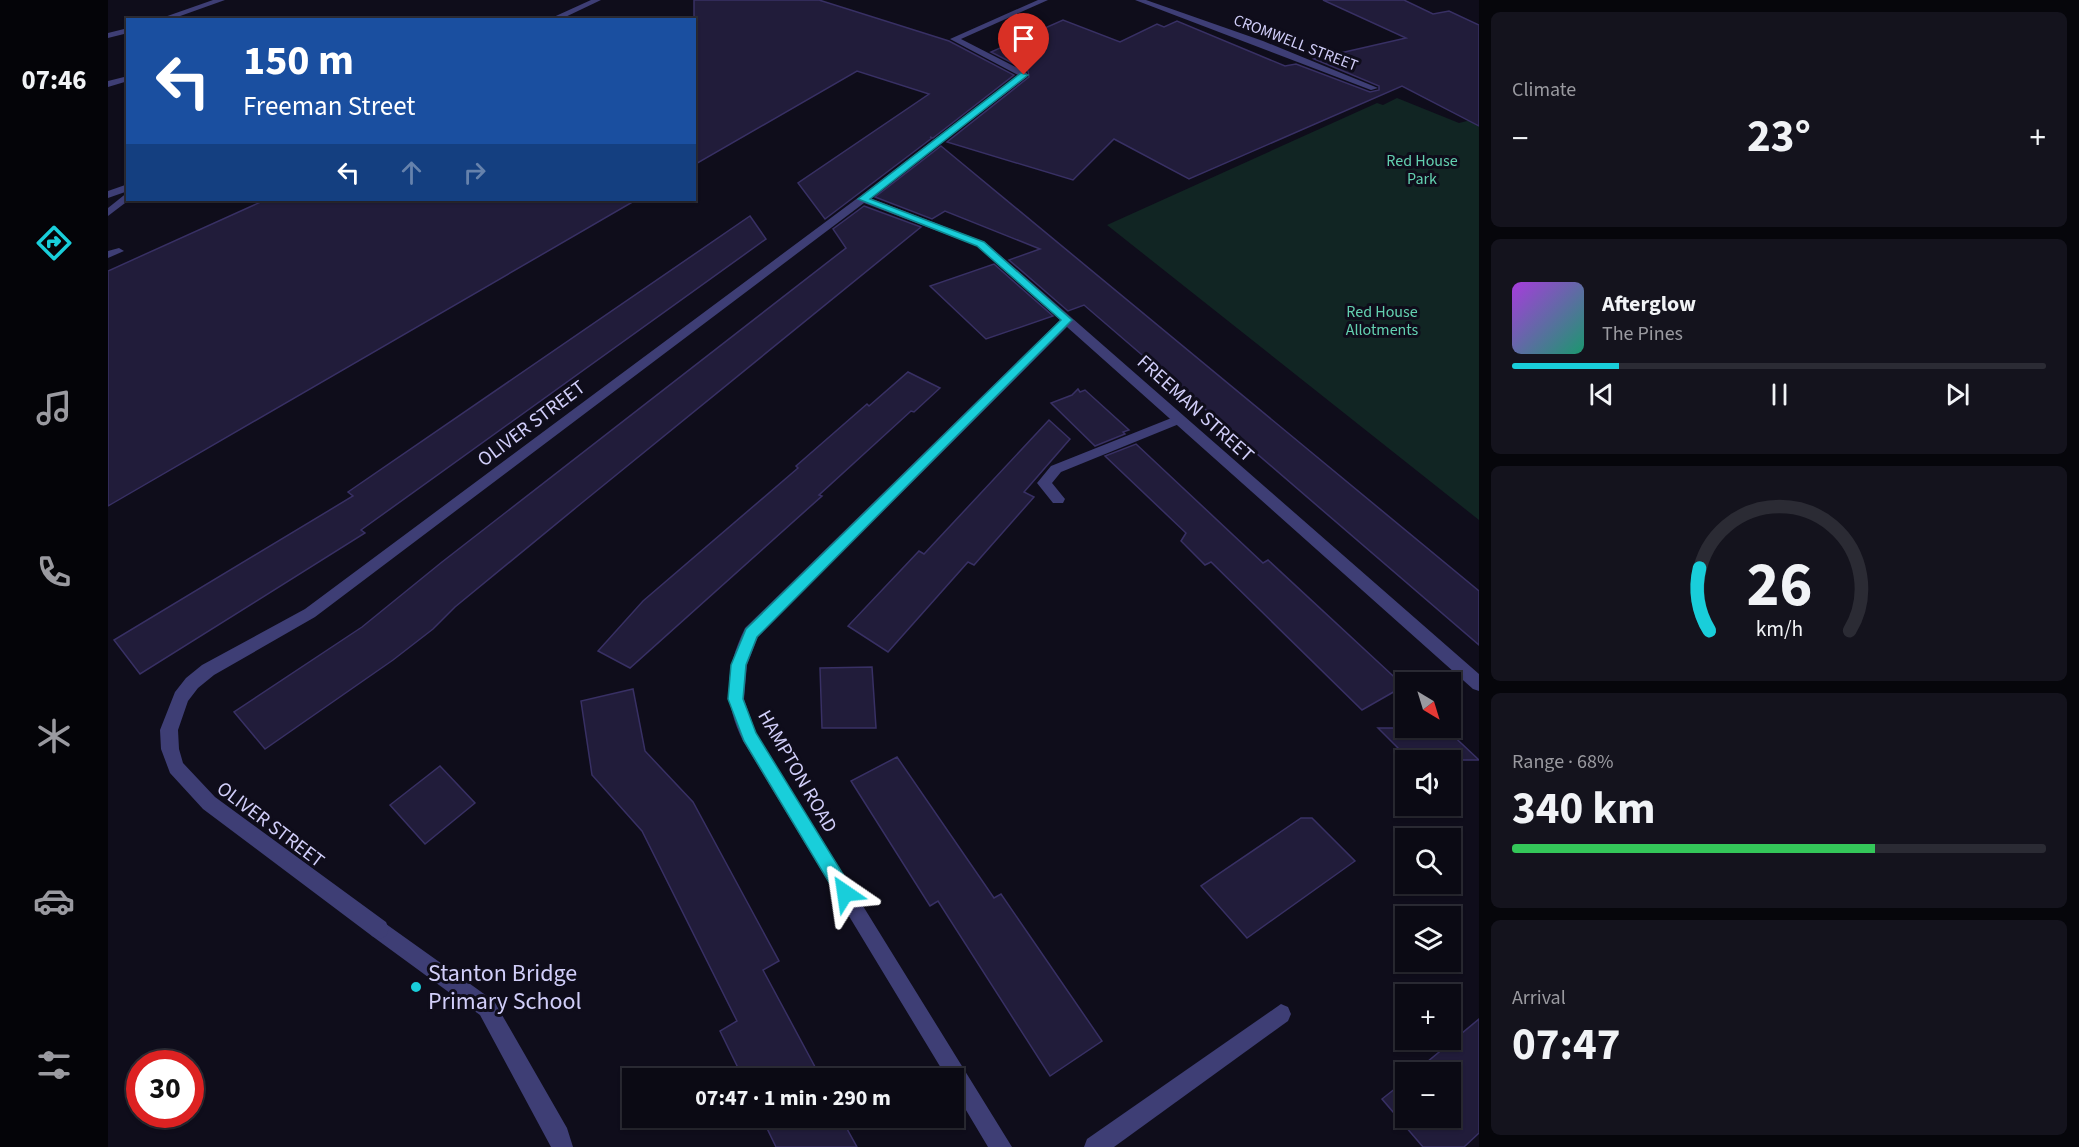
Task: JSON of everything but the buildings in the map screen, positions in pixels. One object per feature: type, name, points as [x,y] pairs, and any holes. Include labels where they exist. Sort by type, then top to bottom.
[{"type":"street","points":[[166,18],[221,0]]},
{"type":"street","points":[[556,18],[597,0]]},
{"type":"street","name":"OLIVER STREET","points":[[562,1147],[559,1136],[487,1008],[209,803],[176,767],[170,748],[169,730],[181,697],[192,683],[208,670],[310,613],[863,199],[1024,75],[954,39],[1044,0]]},
{"type":"street","name":"CROMWELL STREET","points":[[1139,0],[1260,43],[1374,88]]},
{"type":"street","points":[[108,36],[126,31]]},
{"type":"street","points":[[108,84],[126,79]]},
{"type":"street","points":[[108,195],[126,188]]},
{"type":"street","points":[[108,213],[126,197]]},
{"type":"street","name":"FREEMAN STREET","points":[[863,199],[981,244],[1479,684]]},
{"type":"street","points":[[108,255],[119,251]]},
{"type":"street","name":"HAMPTON ROAD","points":[[1001,1147],[749,736],[736,699],[739,665],[751,633],[1067,320]]},
{"type":"street","points":[[1058,500],[1044,483],[1056,468],[1179,419]]},
{"type":"street","points":[[1095,1147],[1281,1014]]},
{"type":"green space","name":"Red House Allotments","points":[[1397,98],[1459,123],[1479,118],[1479,520],[1107,225],[1377,103],[1383,105]]},
{"type":"place","name":"Stanton Bridge Primary School","points":[[416,987]]},
{"type":"route","points":[[845,893],[749,736],[736,699],[739,665],[751,633],[1067,320],[981,244],[863,199],[1024,75]]},
{"type":"park label","name":"Red House Park","points":[[1422,169]]}]
